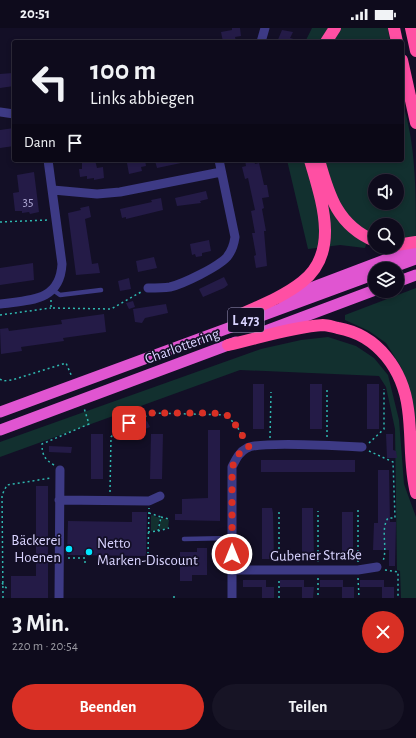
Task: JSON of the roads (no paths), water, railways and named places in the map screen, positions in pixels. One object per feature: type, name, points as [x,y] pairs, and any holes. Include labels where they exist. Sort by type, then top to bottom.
[{"type":"highway","points":[[327,40],[335,28]]},
{"type":"highway","points":[[394,28],[397,40]]},
{"type":"highway","points":[[411,28],[416,51]]},
{"type":"highway","points":[[404,69],[416,123]]},
{"type":"highway","points":[[404,96],[409,107],[416,133]]},
{"type":"highway","points":[[237,316],[283,294],[303,281],[317,266],[323,250],[325,232],[324,213],[311,162]]},
{"type":"highway","points":[[320,162],[332,200],[344,220],[360,235],[368,238]]},
{"type":"highway","points":[[404,244],[416,242]]},
{"type":"highway","points":[[118,367],[166,342],[416,248]]},
{"type":"highway","points":[[404,263],[416,259]]},
{"type":"highway","points":[[404,279],[416,275]]},
{"type":"highway","name":"Charlottering","points":[[0,412],[118,367],[368,277]]},
{"type":"highway","name":"Charlottering","points":[[0,430],[368,293]]},
{"type":"highway","points":[[228,345],[298,329],[324,325],[346,329],[365,337],[381,349],[393,365],[408,408],[416,493]]},
{"type":"street","points":[[262,40],[265,28]]},
{"type":"street","points":[[0,112],[12,114]]},
{"type":"street","points":[[0,304],[36,299],[50,292],[61,275],[53,190],[48,162]]},
{"type":"street","points":[[148,288],[170,287],[212,268],[228,256],[233,248],[235,237],[219,162]]},
{"type":"street","points":[[53,190],[97,194],[120,192],[221,172]]},
{"type":"street","points":[[232,598],[232,467],[239,454],[249,447],[270,445],[327,445],[362,447]]},
{"type":"street","points":[[59,598],[60,474]]},
{"type":"street","points":[[59,500],[149,500],[160,496]]},
{"type":"street","name":"Gubener Straße","points":[[232,570],[358,570],[377,567]]},
{"type":"lane","points":[[50,292],[60,295],[101,290]]},
{"type":"lane","points":[[184,539],[232,538]]},
{"type":"place","name":"Bäckerei Hoenen","points":[[69,549]]},
{"type":"place","name":"Netto Marken-Discount","points":[[89,552]]}]
